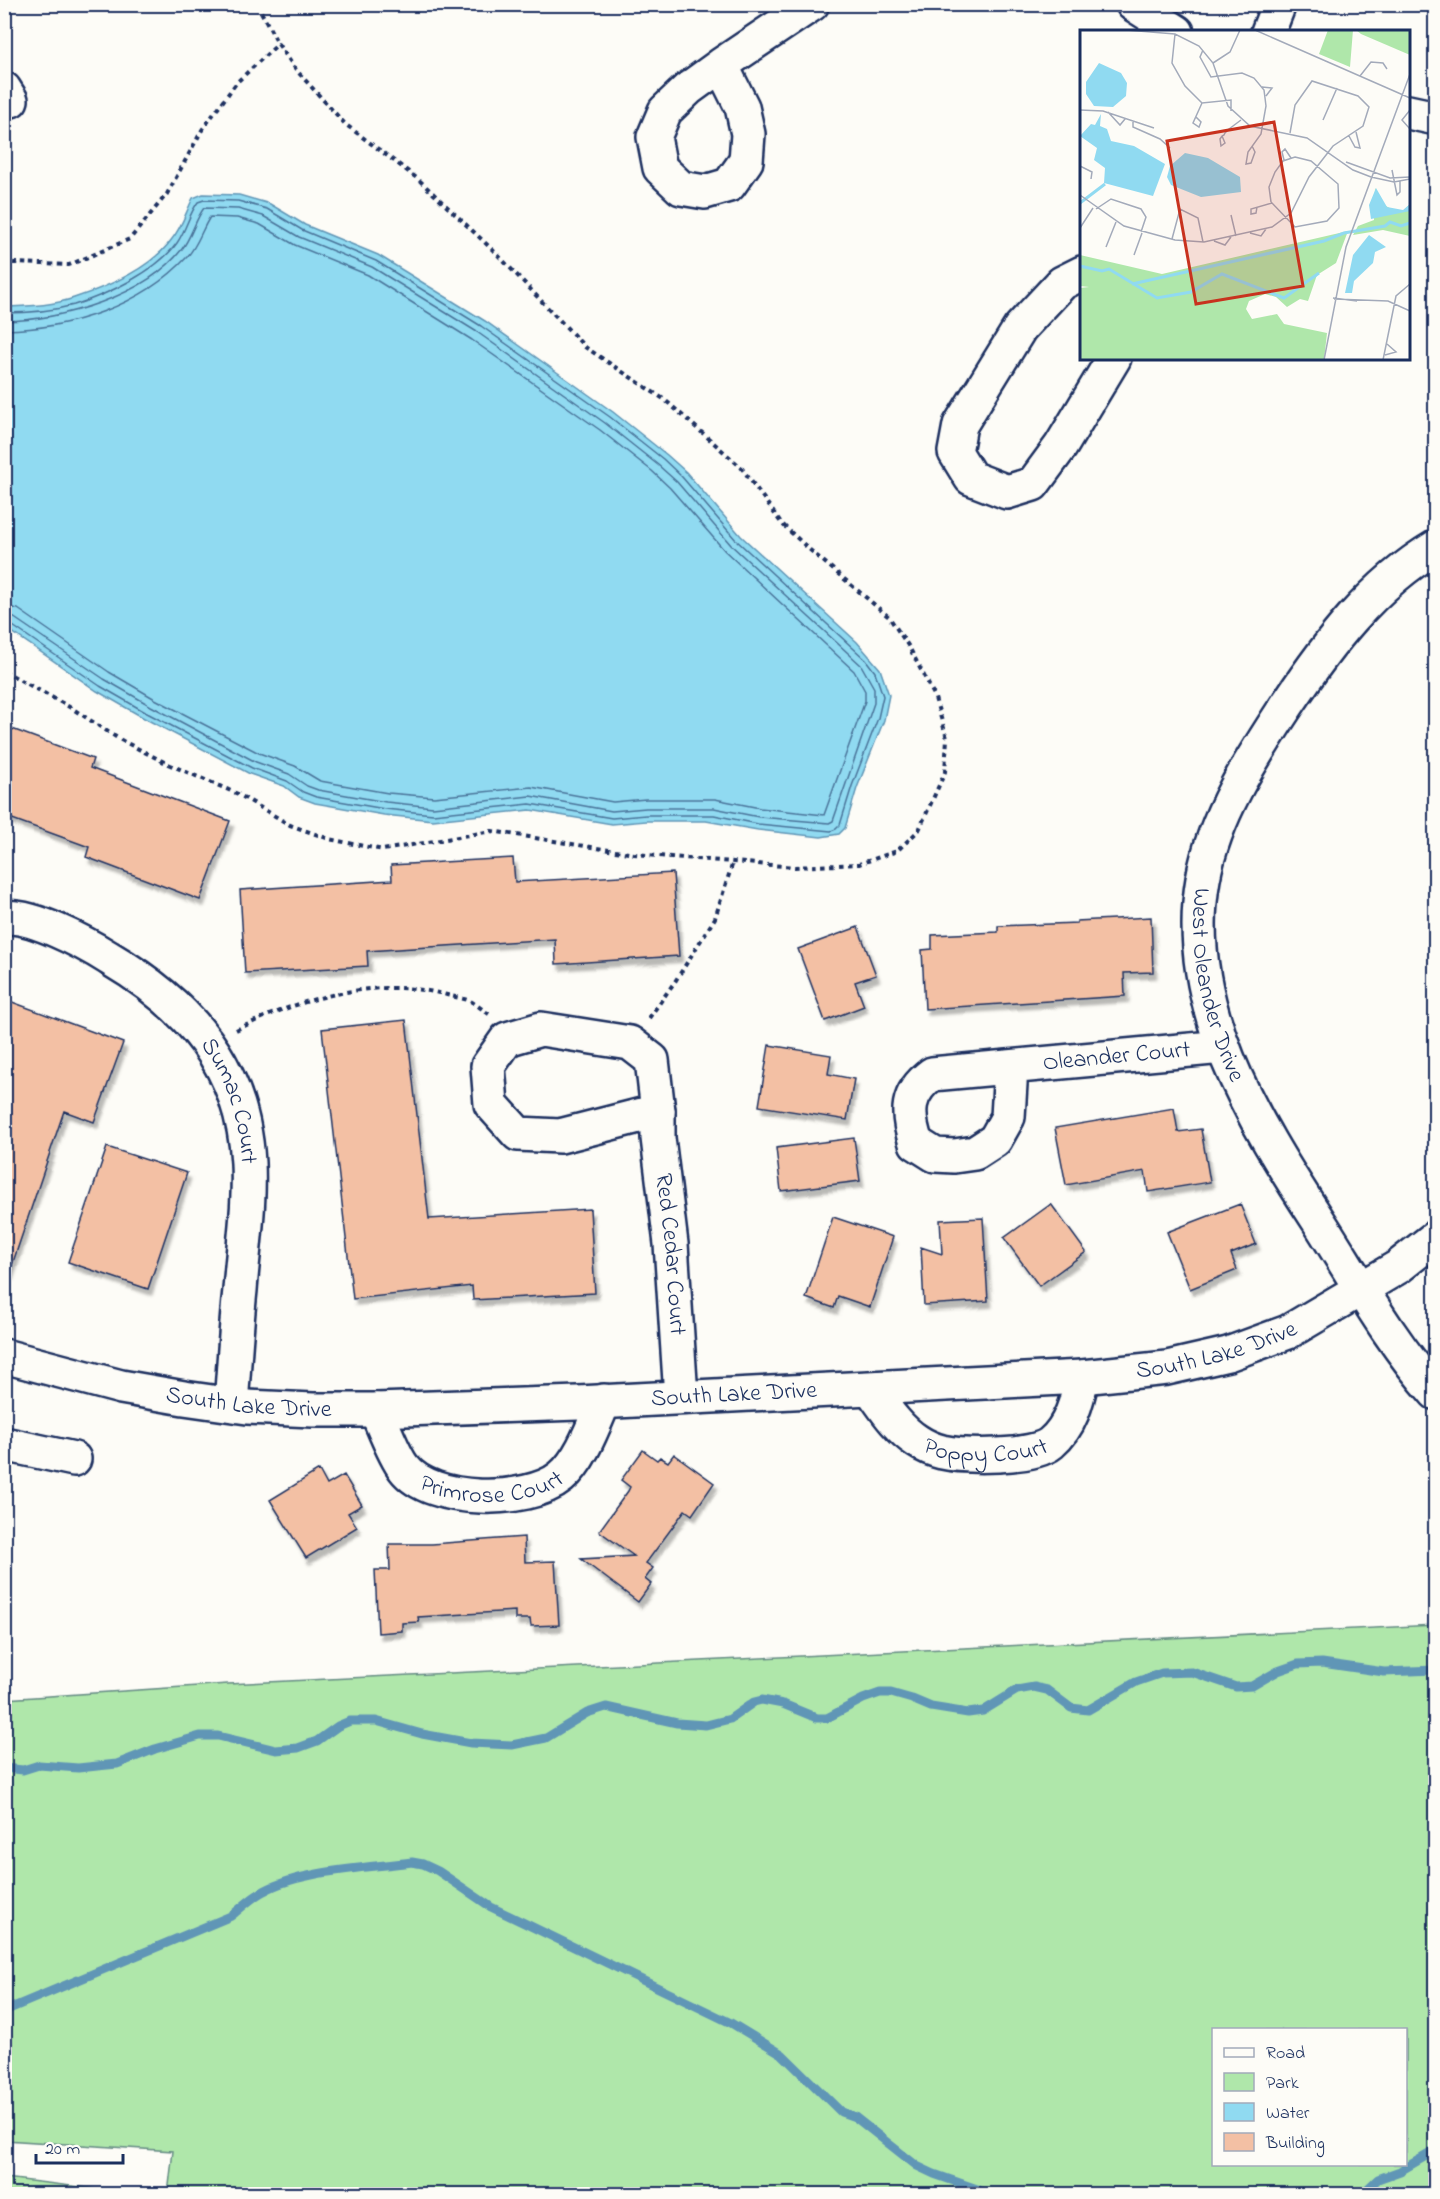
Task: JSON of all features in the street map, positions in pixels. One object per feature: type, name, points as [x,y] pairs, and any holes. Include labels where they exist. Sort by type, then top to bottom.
[{"type":"street","points":[[721,65],[812,4]]},
{"type":"street","points":[[1133,4],[1174,30]]},
{"type":"street","points":[[1269,30],[1279,4]]},
{"type":"street","points":[[1410,112],[1436,118]]},
{"type":"street","points":[[1080,274],[1062,283],[1020,328],[960,425],[955,452],[971,478],[1006,492],[1033,484],[1061,446],[1113,360]]},
{"type":"street","name":"West Oleander Drive","points":[[1436,547],[1389,581],[1357,611],[1328,645],[1277,721],[1253,759],[1215,838],[1203,879],[1199,918],[1206,995],[1223,1047],[1248,1102],[1266,1137],[1360,1289],[1397,1346],[1436,1393]]},
{"type":"street","name":"Sumac Court","points":[[4,918],[13,916],[38,923],[90,946],[143,977],[189,1019],[224,1070],[236,1098],[248,1162],[246,1229],[231,1404]]},
{"type":"street","points":[[630,1043],[541,1029],[507,1039],[488,1066],[491,1104],[518,1134],[560,1136],[658,1111]]},
{"type":"street","name":"Red Cedar Court","points":[[630,1043],[652,1060],[658,1111],[658,1138],[671,1245],[681,1397]]},
{"type":"street","name":"Oleander Court","points":[[1011,1067],[1223,1047]]},
{"type":"street","name":"South Lake Drive","points":[[4,1356],[121,1387],[269,1408],[376,1410],[871,1389],[1082,1377],[1167,1368],[1228,1354],[1288,1332],[1398,1267],[1436,1237]]},
{"type":"street","name":"Poppy Court","points":[[871,1389],[898,1425],[917,1441],[941,1452],[998,1455],[1027,1452],[1049,1445],[1064,1430],[1076,1403],[1082,1377]]},
{"type":"street","name":"Primrose Court","points":[[376,1410],[404,1468],[424,1485],[452,1494],[511,1496],[538,1490],[562,1476],[578,1454],[604,1401]]},
{"type":"street","points":[[4,1444],[74,1459]]},
{"type":"path","points":[[4,671],[73,709],[119,739],[168,764],[238,794],[290,825],[329,839],[383,850],[492,831],[634,854],[795,867],[859,864],[897,851],[919,830],[945,772],[947,738],[934,695],[909,646],[889,616],[782,524],[741,467],[664,400],[585,347],[497,254],[418,179],[345,124],[297,71],[278,44],[257,4]]},
{"type":"path","points":[[4,261],[69,265],[130,239],[167,194],[202,130],[237,82],[278,44]]},
{"type":"path","points":[[630,1043],[676,980],[715,918],[733,862]]},
{"type":"path","points":[[208,1044],[292,1006],[326,996],[378,987],[427,990],[471,1001],[518,1036]]},
{"type":"green space","points":[[1435,1625],[1435,2194],[168,2194],[173,2151],[5,2140],[5,1699],[228,1684]]},
{"type":"green space","points":[[5,2178],[138,2194],[5,2194]]},
{"type":"water","points":[[203,194],[239,195],[270,204],[305,225],[378,255],[485,321],[613,412],[686,472],[741,536],[857,642],[880,669],[889,695],[884,720],[857,788],[845,828],[839,834],[821,837],[706,821],[646,821],[612,824],[530,810],[433,820],[384,815],[315,803],[299,797],[284,786],[250,774],[144,718],[97,691],[5,627],[5,307],[65,301],[127,276],[163,250],[179,230],[193,198]]},
{"type":"building","points":[[4,726],[93,759],[90,768],[230,821],[200,900],[86,857],[89,847],[4,816]]},
{"type":"building","points":[[513,858],[515,882],[673,873],[679,956],[556,964],[555,939],[367,951],[368,966],[245,973],[240,890],[392,880],[391,865]]},
{"type":"building","points":[[1151,917],[1153,972],[1124,973],[1125,996],[925,1009],[922,950],[932,949],[932,935],[998,932],[998,926]]},
{"type":"building","points":[[858,927],[876,975],[855,982],[864,1006],[825,1021],[798,949]]},
{"type":"building","points":[[4,999],[123,1043],[94,1122],[64,1111],[9,1274],[4,1274]]},
{"type":"building","points":[[406,1020],[429,1219],[590,1209],[595,1293],[473,1300],[472,1286],[353,1299],[322,1029]]},
{"type":"building","points":[[769,1045],[831,1055],[828,1074],[854,1079],[847,1120],[759,1106]]},
{"type":"building","points":[[1174,1108],[1178,1132],[1201,1129],[1210,1182],[1148,1192],[1145,1171],[1066,1185],[1055,1128]]},
{"type":"building","points":[[854,1138],[860,1181],[781,1191],[776,1148]]},
{"type":"building","points":[[107,1147],[187,1173],[148,1289],[68,1262]]},
{"type":"building","points":[[1051,1204],[1086,1252],[1039,1286],[1004,1238]]},
{"type":"building","points":[[1240,1204],[1256,1244],[1231,1254],[1237,1270],[1190,1289],[1167,1232]]},
{"type":"building","points":[[833,1217],[893,1237],[870,1307],[838,1296],[834,1308],[806,1298]]},
{"type":"building","points":[[983,1218],[988,1301],[924,1305],[921,1247],[942,1254],[940,1220]]},
{"type":"building","points":[[643,1450],[657,1460],[660,1457],[668,1462],[674,1454],[714,1483],[692,1515],[685,1510],[646,1563],[653,1568],[645,1579],[651,1584],[638,1602],[581,1559],[634,1556],[599,1531],[628,1491],[630,1487],[621,1480]]},
{"type":"building","points":[[319,1470],[327,1485],[344,1475],[362,1505],[348,1513],[357,1527],[306,1558],[270,1500]]},
{"type":"building","points":[[524,1537],[525,1562],[555,1561],[559,1625],[531,1626],[530,1619],[515,1619],[515,1611],[418,1617],[419,1622],[402,1623],[402,1631],[378,1633],[375,1570],[390,1570],[389,1544],[432,1544]]},
{"type":"waterway","points":[[4,1768],[23,1770],[39,1765],[78,1768],[117,1764],[155,1749],[200,1736],[218,1736],[276,1750],[298,1748],[317,1741],[338,1726],[350,1721],[376,1721],[422,1734],[471,1743],[512,1745],[546,1738],[587,1713],[606,1707],[677,1723],[706,1725],[730,1719],[754,1702],[762,1700],[783,1704],[817,1718],[827,1718],[863,1699],[880,1693],[891,1693],[931,1707],[968,1713],[983,1711],[1017,1690],[1034,1687],[1047,1690],[1071,1708],[1088,1710],[1136,1682],[1162,1673],[1192,1672],[1236,1687],[1252,1686],[1278,1671],[1298,1664],[1322,1663],[1384,1672],[1436,1670]]},
{"type":"waterway","points":[[4,2011],[231,1916],[255,1896],[297,1878],[412,1862],[423,1864],[438,1871],[491,1907],[731,2023],[782,2054],[841,2112],[855,2117],[917,2166],[986,2194]]},
{"type":"waterway","points":[[1362,2194],[1378,2179],[1400,2171],[1436,2150]]}]
